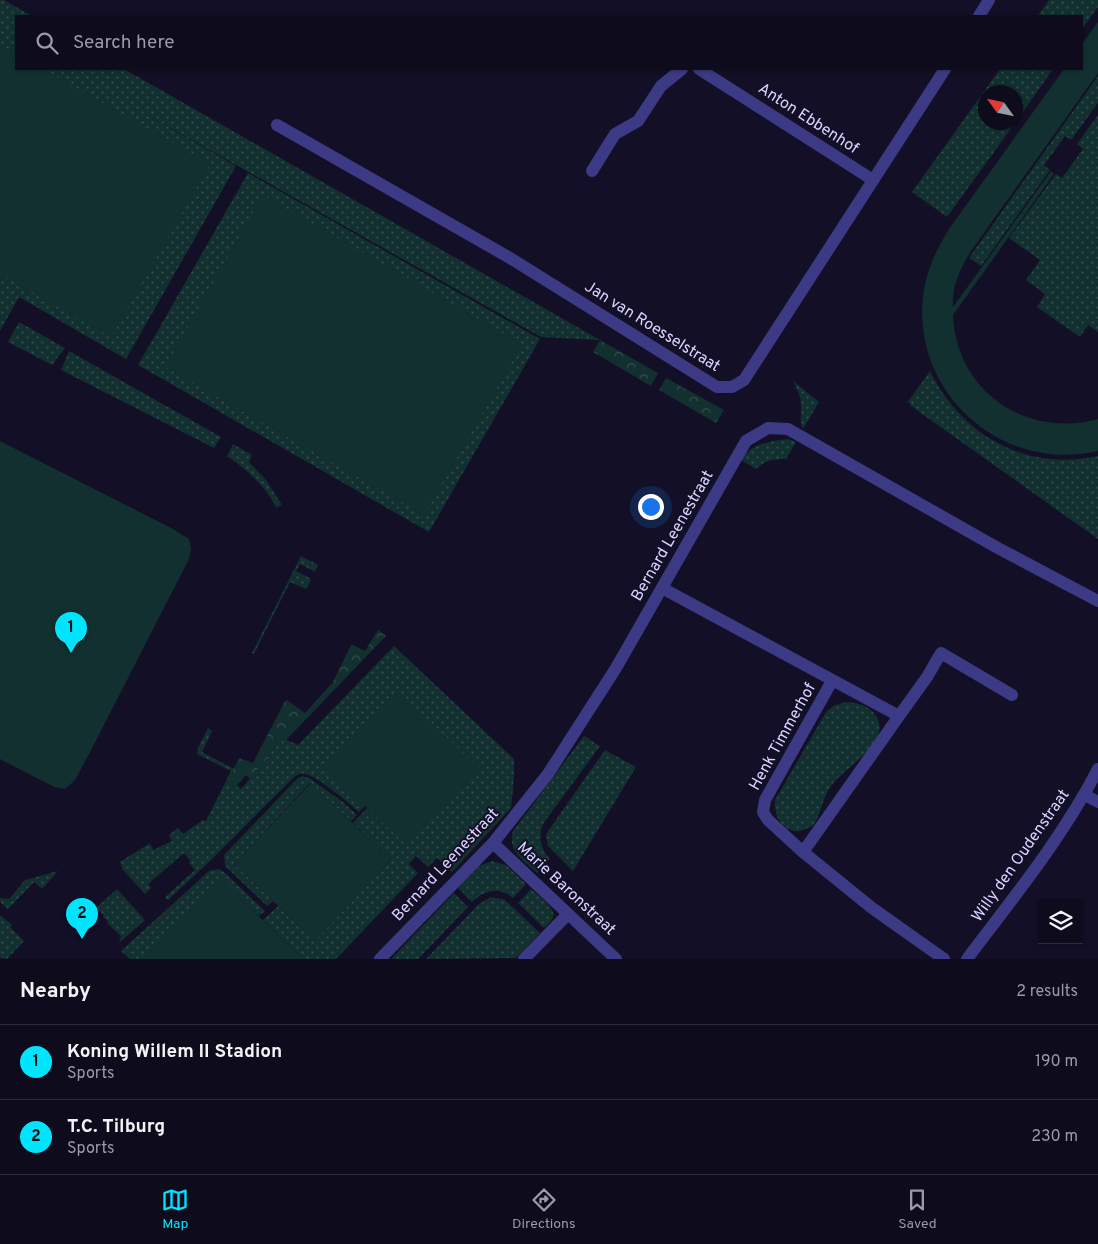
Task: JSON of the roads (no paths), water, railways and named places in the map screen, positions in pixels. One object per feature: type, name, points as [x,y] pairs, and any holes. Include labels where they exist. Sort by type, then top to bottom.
[{"type":"street","points":[[980,15],[989,0]]},
{"type":"street","points":[[592,171],[615,134],[638,121],[660,86],[681,70]]},
{"type":"street","name":"Anton Ebbenhof","points":[[701,70],[874,180]]},
{"type":"street","name":"Jan van Roesselstraat","points":[[277,125],[510,258],[717,387],[732,386],[744,380],[944,70]]},
{"type":"street","name":"Bernard Leenestraat","points":[[380,959],[493,843],[548,774],[616,668],[746,441],[768,428],[788,428],[996,547],[1098,601]]},
{"type":"street","name":"Henk Timmerhof","points":[[662,588],[899,716]]},
{"type":"street","points":[[803,852],[927,677],[941,653],[1012,694]]},
{"type":"street","name":"Henk Timmerhof","points":[[832,681],[765,800],[763,812],[768,820],[803,852],[872,908],[944,959]]},
{"type":"street","name":"Willy den Oudenstraat","points":[[967,959],[1026,881],[1085,795],[1098,769]]},
{"type":"street","points":[[1085,795],[1098,802]]},
{"type":"street","name":"Marie Baronstraat","points":[[493,843],[616,959]]},
{"type":"street","points":[[524,959],[568,914]]},
{"type":"place","name":"Koning Willem II Stadion","points":[[71,653]]},
{"type":"place","name":"T.C. Tilburg","points":[[82,939]]}]
